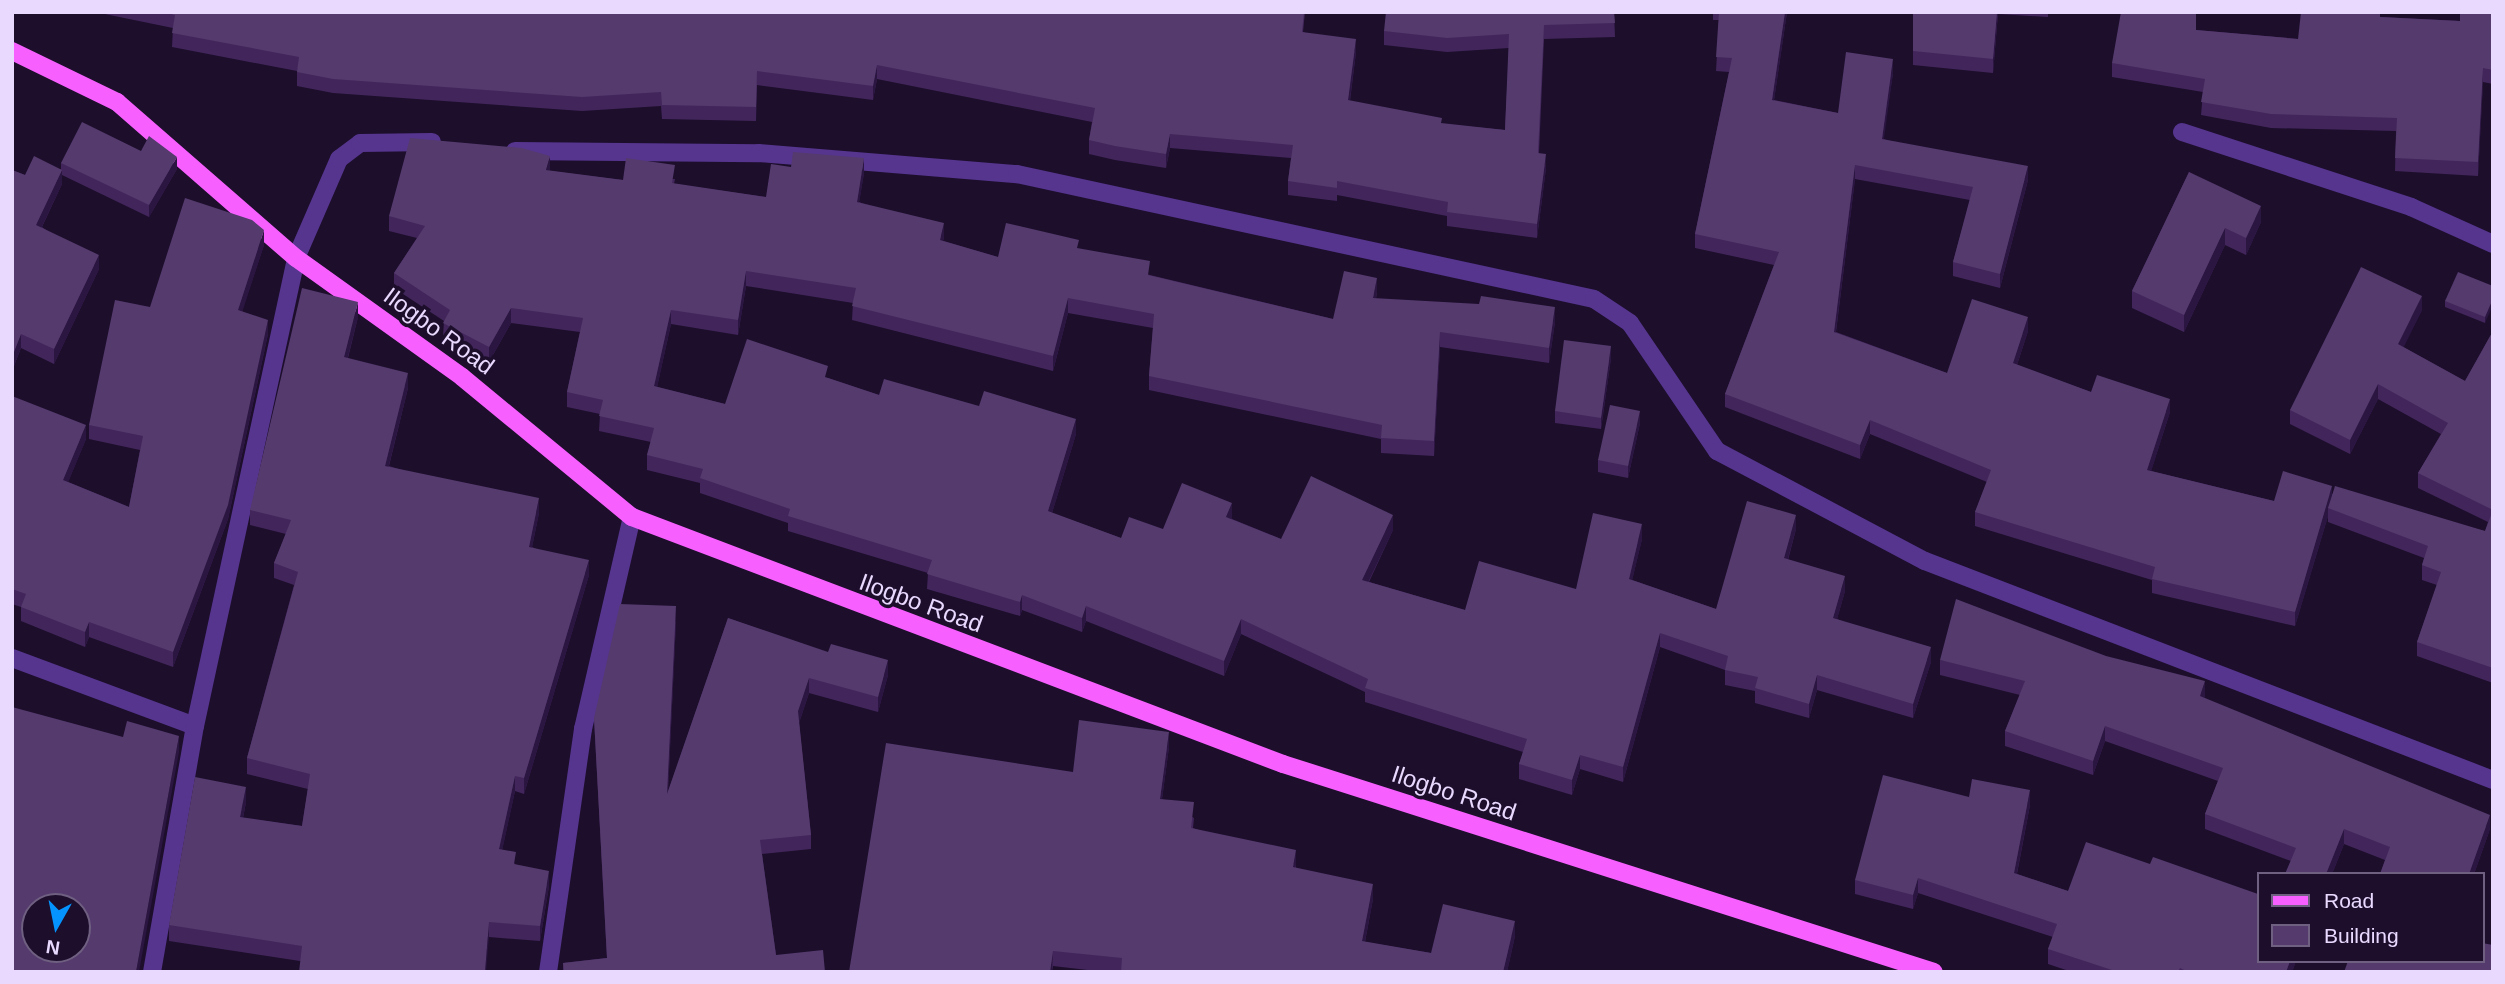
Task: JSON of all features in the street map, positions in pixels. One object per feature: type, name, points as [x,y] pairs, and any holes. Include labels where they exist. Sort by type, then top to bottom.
[{"type":"main road","name":"Ilogbo Road","points":[[12,51],[117,102],[296,258],[462,377],[632,517],[1283,764],[1913,969],[1934,972]]},
{"type":"street","points":[[2182,132],[2412,207],[2493,244]]},
{"type":"street","points":[[152,972],[195,726],[296,258],[339,159],[360,143],[452,144]]},
{"type":"street","points":[[490,148],[554,155],[759,153],[1017,174],[1571,292],[1630,323],[1717,451],[1876,536],[1925,561],[2493,780]]},
{"type":"street","points":[[548,972],[583,729],[632,517]]},
{"type":"street","points":[[12,659],[195,726]]},
{"type":"building","points":[[162,12],[1304,12],[1302,32],[1356,39],[1348,100],[1442,118],[1441,123],[1505,130],[1509,34],[1447,38],[1384,31],[1386,12],[1614,12],[1615,23],[1544,25],[1538,153],[1546,154],[1537,224],[1447,212],[1448,202],[1337,181],[1337,188],[1288,181],[1293,145],[1170,134],[1166,154],[1089,140],[1095,108],[877,65],[873,86],[757,71],[756,107],[662,105],[661,92],[582,97],[333,79],[297,72],[299,57],[172,33],[175,15]]},
{"type":"building","points":[[1719,12],[1785,12],[1772,100],[1838,113],[1846,52],[1893,59],[1882,139],[2028,166],[2000,274],[1953,262],[1973,187],[1855,165],[1834,332],[1947,373],[1972,299],[2028,317],[2013,363],[2091,392],[2097,375],[2170,399],[2147,470],[2274,501],[2283,471],[2332,486],[2295,612],[2152,579],[2155,567],[1975,512],[1991,470],[1870,420],[1860,445],[1725,394],[1779,252],[1695,234],[1732,58],[1716,57]]},
{"type":"building","points":[[1913,12],[1997,12],[1993,59],[1913,51]]},
{"type":"building","points":[[2121,12],[2196,12],[2196,30],[2298,39],[2301,12],[2380,12],[2380,17],[2460,21],[2460,12],[2493,12],[2493,70],[2483,68],[2478,162],[2395,158],[2397,118],[2271,114],[2201,102],[2205,79],[2112,63]]},
{"type":"building","points":[[82,122],[141,151],[149,136],[177,157],[149,205],[61,163]]},
{"type":"building","points":[[410,138],[522,148],[550,156],[546,170],[623,180],[626,158],[675,165],[672,183],[766,197],[771,164],[791,167],[793,152],[864,158],[857,202],[944,223],[940,240],[998,257],[1006,223],[1079,240],[1077,248],[1150,261],[1148,275],[1333,319],[1344,271],[1377,278],[1373,298],[1479,304],[1481,296],[1555,307],[1549,348],[1440,332],[1434,441],[1381,438],[1382,425],[1149,376],[1154,314],[1068,298],[1053,356],[852,306],[856,288],[746,271],[738,320],[671,310],[654,386],[725,404],[747,339],[828,366],[825,377],[879,395],[884,379],[979,406],[984,391],[1076,419],[1048,511],[1121,538],[1129,517],[1163,529],[1182,483],[1232,503],[1226,517],[1281,539],[1311,476],[1393,515],[1362,580],[1465,610],[1479,561],[1576,589],[1593,513],[1642,524],[1629,579],[1716,609],[1747,501],[1796,515],[1784,558],[1845,576],[1833,618],[1931,647],[1913,704],[1817,675],[1809,704],[1755,688],[1758,677],[1725,670],[1728,656],[1660,633],[1623,767],[1580,755],[1572,780],[1519,764],[1527,739],[1365,688],[1368,679],[1241,619],[1224,661],[1086,606],[1082,618],[1022,595],[1020,602],[927,574],[932,560],[788,516],[790,509],[700,478],[703,469],[647,455],[654,428],[599,416],[603,400],[567,392],[583,318],[511,308],[489,347],[443,323],[450,310],[394,273],[425,226],[389,216]]},
{"type":"building","points":[[34,156],[62,170],[36,225],[99,255],[54,349],[21,334],[12,357],[12,170],[25,175]]},
{"type":"building","points":[[2189,172],[2261,206],[2246,238],[2225,228],[2184,315],[2132,291]]},
{"type":"building","points":[[185,198],[252,220],[264,230],[238,310],[268,320],[228,505],[173,652],[89,622],[85,632],[21,607],[26,594],[12,589],[12,396],[86,425],[63,480],[129,507],[143,436],[89,425],[115,300],[150,307]]},
{"type":"building","points":[[2361,267],[2422,296],[2398,344],[2465,381],[2493,331],[2493,510],[2418,473],[2448,423],[2378,384],[2350,440],[2290,410]]},
{"type":"building","points":[[2458,272],[2493,286],[2493,299],[2485,317],[2445,301]]},
{"type":"building","points":[[302,288],[358,302],[344,357],[408,373],[385,466],[539,498],[529,547],[589,560],[524,778],[515,776],[499,849],[516,852],[514,864],[549,871],[540,926],[489,922],[485,972],[299,972],[302,946],[169,925],[195,777],[246,787],[240,817],[302,826],[310,774],[247,758],[298,572],[274,563],[291,520],[250,510]]},
{"type":"building","points":[[1564,340],[1611,346],[1601,418],[1555,411]]},
{"type":"building","points":[[1610,405],[1640,411],[1628,466],[1598,460]]},
{"type":"building","points":[[2335,486],[2485,531],[2493,510],[2493,668],[2417,642],[2441,572],[2422,565],[2428,546],[2328,508]]},
{"type":"building","points":[[1956,599],[2106,656],[2205,681],[2200,696],[2490,815],[2470,872],[2381,872],[2390,847],[2344,829],[2327,872],[2286,872],[2296,848],[2205,814],[2223,768],[2105,726],[2093,761],[2005,731],[2025,681],[1940,660]]},
{"type":"building","points":[[620,604],[676,606],[667,794],[728,618],[828,652],[831,644],[888,660],[878,697],[809,678],[798,711],[811,835],[760,840],[776,955],[823,950],[825,972],[564,972],[563,963],[607,958],[594,718]]},
{"type":"building","points":[[12,707],[123,737],[127,721],[179,736],[136,972],[12,972]]},
{"type":"building","points":[[1079,720],[1169,732],[1160,799],[1194,802],[1191,828],[1296,850],[1293,867],[1373,884],[1362,941],[1431,953],[1443,904],[1515,921],[1503,972],[1121,972],[1122,958],[1053,951],[1050,972],[849,972],[886,743],[1073,772]]},
{"type":"building","points":[[1883,775],[1969,797],[1972,779],[2030,790],[2014,873],[2068,891],[2086,842],[2150,864],[2153,857],[2256,893],[2256,963],[2289,963],[2286,972],[2188,972],[2180,968],[2178,972],[2118,972],[2048,949],[2057,924],[1918,878],[1913,895],[1855,880]]},
{"type":"building","points":[[2484,943],[2493,945],[2493,972],[2344,972],[2347,963],[2484,963]]}]
